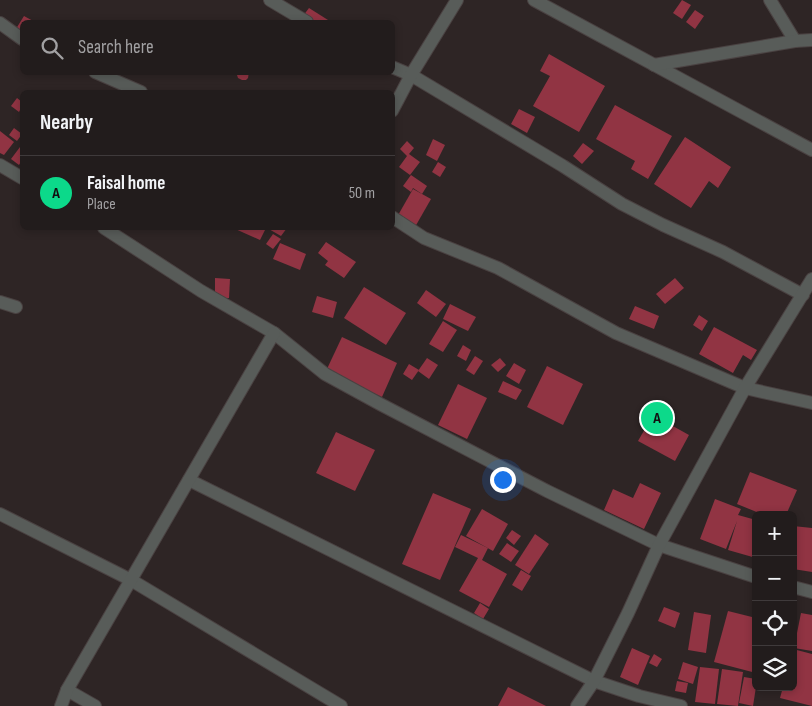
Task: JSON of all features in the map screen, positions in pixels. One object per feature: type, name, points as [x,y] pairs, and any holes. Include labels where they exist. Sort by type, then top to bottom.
[{"type":"street","points":[[270,0],[303,20]]},
{"type":"street","points":[[395,105],[411,75],[457,0]]},
{"type":"street","points":[[534,0],[812,150]]},
{"type":"street","points":[[770,0],[795,41]]},
{"type":"street","points":[[0,23],[20,38]]},
{"type":"street","points":[[654,65],[795,41],[812,40]]},
{"type":"street","points":[[395,68],[411,75],[622,204],[723,252],[803,296]]},
{"type":"street","points":[[102,75],[136,90]]},
{"type":"street","points":[[0,165],[20,177]]},
{"type":"street","points":[[395,218],[424,238],[498,268],[616,333],[746,388],[812,403]]},
{"type":"street","points":[[107,230],[201,291],[274,333],[325,374],[380,404],[547,491],[659,545],[752,576]]},
{"type":"street","points":[[577,706],[594,681],[659,545],[746,388],[812,279]]},
{"type":"street","points":[[0,302],[16,307]]},
{"type":"street","points":[[61,706],[67,690],[274,333]]},
{"type":"street","points":[[189,480],[594,681],[639,696],[681,706]]},
{"type":"street","points":[[0,514],[131,580],[340,706]]},
{"type":"street","points":[[797,588],[812,592]]},
{"type":"street","points":[[67,690],[96,706]]},
{"type":"building","points":[[682,0],[691,5],[682,19],[673,13]]},
{"type":"building","points":[[309,8],[328,20],[310,20],[303,16]]},
{"type":"building","points":[[695,10],[704,16],[695,29],[686,22]]},
{"type":"building","points":[[24,16],[31,20],[22,20]]},
{"type":"building","points":[[20,22],[20,36],[14,32]]},
{"type":"building","points":[[549,54],[605,86],[579,132],[533,106],[550,76],[540,71]]},
{"type":"building","points":[[237,75],[248,75],[246,80],[238,78]]},
{"type":"building","points":[[17,98],[20,100],[19,112],[11,106]]},
{"type":"building","points":[[615,105],[672,136],[648,179],[631,169],[635,161],[596,139]]},
{"type":"building","points":[[519,109],[535,117],[527,133],[511,124]]},
{"type":"building","points":[[14,128],[20,132],[17,141],[9,135]]},
{"type":"building","points":[[0,131],[14,142],[4,155],[0,153]]},
{"type":"building","points":[[685,137],[731,167],[718,188],[709,181],[691,208],[654,184]]},
{"type":"building","points":[[433,139],[445,145],[437,161],[426,155]]},
{"type":"building","points":[[407,141],[414,148],[409,154],[420,162],[410,175],[399,167],[407,156],[400,149]]},
{"type":"building","points":[[583,143],[594,151],[582,164],[573,156]]},
{"type":"building","points":[[20,147],[19,165],[11,159]]},
{"type":"building","points":[[438,162],[446,167],[440,177],[432,172]]},
{"type":"building","points":[[411,175],[427,186],[422,194],[413,188],[411,192],[403,186]]},
{"type":"building","points":[[413,189],[431,199],[415,227],[397,217]]},
{"type":"building","points":[[238,230],[265,230],[260,240]]},
{"type":"building","points":[[270,230],[286,230],[281,236]]},
{"type":"building","points":[[273,234],[281,239],[273,249],[266,244]]},
{"type":"building","points":[[326,242],[356,262],[344,278],[325,265],[328,261],[318,253]]},
{"type":"building","points":[[280,243],[306,254],[300,270],[273,259]]},
{"type":"building","points":[[215,278],[230,279],[229,298],[215,298]]},
{"type":"building","points":[[675,278],[684,288],[665,304],[656,294]]},
{"type":"building","points":[[364,287],[406,313],[386,345],[344,318]]},
{"type":"building","points":[[426,290],[446,304],[436,317],[417,303]]},
{"type":"building","points":[[317,296],[337,302],[333,318],[312,312]]},
{"type":"building","points":[[450,304],[476,317],[468,331],[443,319]]},
{"type":"building","points":[[635,306],[659,316],[654,329],[629,319]]},
{"type":"building","points":[[699,315],[708,321],[702,331],[693,325]]},
{"type":"building","points":[[443,321],[457,330],[443,352],[429,344]]},
{"type":"building","points":[[714,327],[757,350],[751,360],[743,355],[733,373],[699,354]]},
{"type":"building","points":[[342,337],[397,363],[382,397],[326,371]]},
{"type":"building","points":[[463,345],[471,350],[466,361],[457,356]]},
{"type":"building","points":[[475,356],[483,361],[474,375],[466,370]]},
{"type":"building","points":[[427,358],[438,365],[429,379],[418,371]]},
{"type":"building","points":[[500,358],[506,365],[498,372],[491,365]]},
{"type":"building","points":[[514,363],[526,370],[519,384],[506,376]]},
{"type":"building","points":[[409,364],[419,370],[412,380],[403,374]]},
{"type":"building","points":[[547,366],[583,384],[563,425],[527,407]]},
{"type":"building","points":[[503,381],[522,390],[516,400],[498,392]]},
{"type":"building","points":[[458,384],[487,398],[467,439],[438,425]]},
{"type":"building","points":[[653,415],[689,435],[675,461],[638,441]]},
{"type":"building","points":[[336,432],[375,450],[355,491],[316,473]]},
{"type":"building","points":[[750,472],[797,490],[788,511],[754,511],[737,504]]},
{"type":"building","points":[[640,483],[661,493],[644,529],[604,510],[613,489],[633,498]]},
{"type":"building","points":[[433,493],[471,509],[440,580],[402,564]]},
{"type":"building","points":[[715,499],[741,509],[738,515],[752,519],[752,557],[728,550],[737,521],[726,549],[700,539]]},
{"type":"building","points":[[482,509],[508,524],[493,551],[466,536]]},
{"type":"building","points":[[797,526],[812,528],[812,572],[797,570]]},
{"type":"building","points":[[512,530],[521,536],[514,545],[506,538]]},
{"type":"building","points":[[535,534],[549,544],[529,574],[515,565]]},
{"type":"building","points":[[461,535],[488,548],[482,560],[507,574],[489,607],[459,591],[478,558],[455,547]]},
{"type":"building","points":[[507,543],[519,551],[511,562],[499,554]]},
{"type":"building","points":[[521,570],[531,576],[522,591],[512,585]]},
{"type":"building","points":[[480,603],[489,609],[483,619],[474,613]]},
{"type":"building","points":[[664,607],[680,613],[675,628],[658,621]]},
{"type":"building","points":[[728,611],[752,617],[752,672],[714,662]]},
{"type":"building","points":[[694,612],[711,615],[706,653],[688,650]]},
{"type":"building","points":[[801,613],[812,615],[812,651],[797,648],[797,633]]},
{"type":"building","points":[[632,648],[650,656],[638,685],[620,677]]},
{"type":"building","points":[[797,650],[812,654],[812,706],[780,698],[782,691],[797,691]]},
{"type":"building","points":[[654,654],[662,659],[657,667],[649,663]]},
{"type":"building","points":[[683,662],[698,667],[693,684],[678,679]]},
{"type":"building","points":[[700,667],[719,669],[715,704],[695,702]]},
{"type":"building","points":[[722,669],[743,672],[738,706],[717,704]]},
{"type":"building","points":[[744,677],[752,678],[752,691],[755,691],[753,706],[739,703]]},
{"type":"building","points":[[677,681],[688,683],[686,693],[675,691]]},
{"type":"building","points":[[508,687],[546,706],[498,706]]},
{"type":"place","name":"Faisal home","points":[[657,418]]}]
